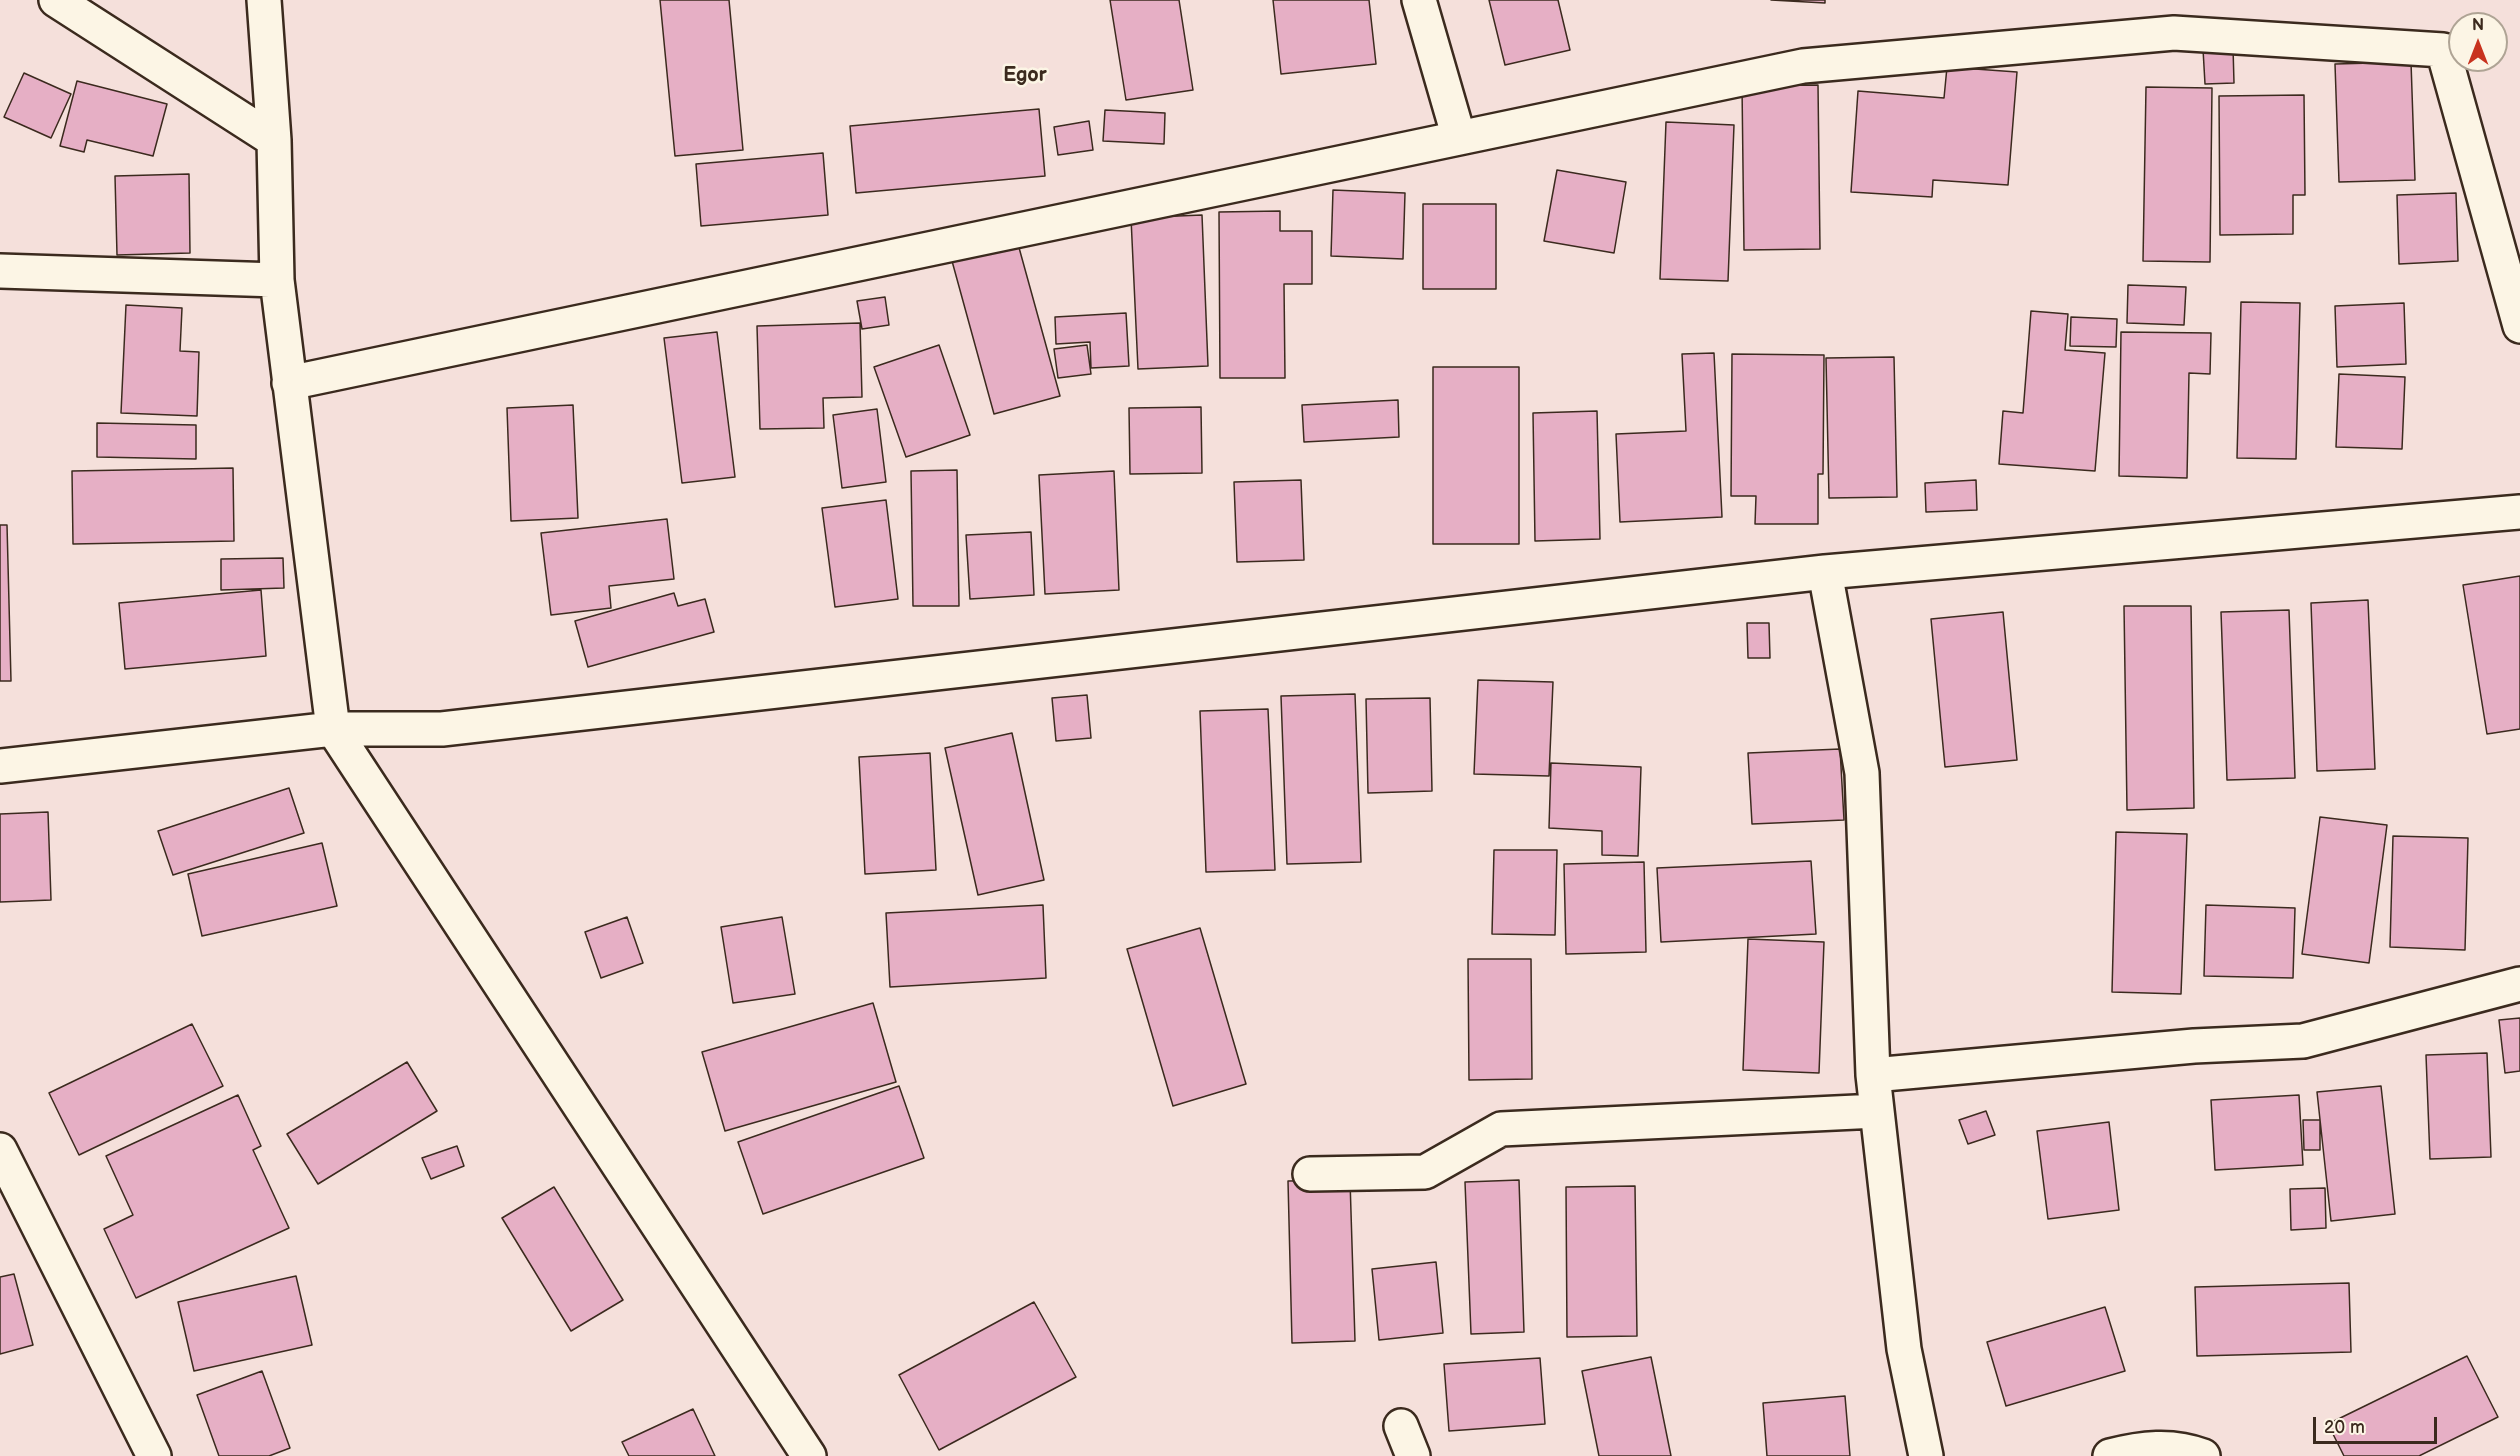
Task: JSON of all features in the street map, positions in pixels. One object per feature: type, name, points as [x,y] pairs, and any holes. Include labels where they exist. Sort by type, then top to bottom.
[{"type":"street","points":[[56,0],[274,140]]},
{"type":"street","points":[[264,0],[274,140],[277,280],[333,729],[809,1456]]},
{"type":"street","points":[[1419,0],[1459,138]]},
{"type":"street","points":[[290,383],[1803,66],[2174,33],[2443,50],[2520,326]]},
{"type":"street","points":[[0,271],[277,280]]},
{"type":"street","points":[[0,766],[333,729],[442,729],[1825,572],[2520,512]]},
{"type":"street","points":[[1825,572],[1862,773],[1873,1076],[1904,1349],[1926,1456]]},
{"type":"street","points":[[1873,1076],[2194,1046],[2303,1041],[2520,984]]},
{"type":"street","points":[[1310,1174],[1425,1172],[1501,1129],[1877,1111]]},
{"type":"street","points":[[0,1150],[154,1456]]},
{"type":"street","points":[[1401,1426],[1413,1456]]},
{"type":"street","points":[[2110,1456],[2139,1448],[2187,1450],[2203,1456]]},
{"type":"building","points":[[660,0],[729,0],[743,150],[675,156]]},
{"type":"building","points":[[1110,0],[1179,0],[1193,90],[1126,100]]},
{"type":"building","points":[[1273,0],[1369,0],[1376,64],[1281,74]]},
{"type":"building","points":[[1489,0],[1558,0],[1570,50],[1505,65]]},
{"type":"building","points":[[1771,0],[1825,0],[1825,3]]},
{"type":"building","points":[[2233,47],[2234,83],[2205,84],[2203,49]]},
{"type":"building","points":[[2411,62],[2415,180],[2339,182],[2335,64]]},
{"type":"building","points":[[1947,67],[2017,72],[2008,185],[1933,180],[1932,197],[1851,192],[1858,91],[1944,98]]},
{"type":"building","points":[[24,73],[71,94],[51,138],[4,117]]},
{"type":"building","points":[[77,81],[167,104],[153,156],[87,140],[84,152],[60,146]]},
{"type":"building","points":[[1818,85],[1820,249],[1744,250],[1742,86]]},
{"type":"building","points":[[2146,87],[2212,88],[2210,262],[2143,261]]},
{"type":"building","points":[[2304,95],[2305,195],[2293,195],[2293,234],[2220,235],[2219,96]]},
{"type":"building","points":[[1039,109],[1045,176],[856,193],[850,126]]},
{"type":"building","points":[[1105,110],[1165,113],[1164,144],[1103,141]]},
{"type":"building","points":[[1089,121],[1093,150],[1058,155],[1054,127]]},
{"type":"building","points":[[1666,122],[1734,125],[1728,281],[1660,279]]},
{"type":"building","points":[[823,153],[828,215],[701,226],[696,164]]},
{"type":"building","points":[[1557,170],[1626,182],[1614,253],[1544,241]]},
{"type":"building","points":[[189,174],[190,253],[117,255],[115,176]]},
{"type":"building","points":[[1333,190],[1405,193],[1403,259],[1331,256]]},
{"type":"building","points":[[2456,193],[2458,261],[2399,264],[2397,195]]},
{"type":"building","points":[[1423,204],[1496,204],[1496,289],[1423,289]]},
{"type":"building","points":[[1280,211],[1280,231],[1312,231],[1312,284],[1284,284],[1285,378],[1220,378],[1219,212]]},
{"type":"building","points":[[1202,215],[1208,366],[1138,369],[1131,218]]},
{"type":"building","points":[[1018,244],[1060,396],[994,414],[952,261]]},
{"type":"building","points":[[2128,285],[2186,287],[2184,325],[2127,323]]},
{"type":"building","points":[[885,297],[889,325],[862,329],[857,301]]},
{"type":"building","points":[[2241,302],[2300,303],[2296,459],[2237,458]]},
{"type":"building","points":[[2404,303],[2406,364],[2337,367],[2335,306]]},
{"type":"building","points":[[126,305],[182,308],[180,351],[199,352],[197,416],[121,413]]},
{"type":"building","points":[[2031,311],[2068,314],[2065,350],[2105,353],[2095,471],[1999,464],[2003,411],[2023,413]]},
{"type":"building","points":[[1126,313],[1129,366],[1091,368],[1090,342],[1056,344],[1055,317]]},
{"type":"building","points":[[2071,317],[2117,319],[2116,347],[2070,346]]},
{"type":"building","points":[[860,323],[862,397],[823,398],[824,428],[760,429],[757,326]]},
{"type":"building","points":[[717,332],[735,477],[682,483],[664,338]]},
{"type":"building","points":[[2121,332],[2211,333],[2210,374],[2189,373],[2187,478],[2119,476]]},
{"type":"building","points":[[939,345],[970,435],[906,457],[874,367]]},
{"type":"building","points":[[1087,345],[1091,374],[1058,378],[1054,349]]},
{"type":"building","points":[[1714,353],[1722,517],[1620,522],[1616,434],[1686,431],[1682,354]]},
{"type":"building","points":[[1732,354],[1824,355],[1823,474],[1818,474],[1818,524],[1755,524],[1756,496],[1731,496]]},
{"type":"building","points":[[1894,357],[1897,497],[1829,498],[1826,358]]},
{"type":"building","points":[[1433,367],[1519,367],[1519,544],[1433,544]]},
{"type":"building","points":[[2339,374],[2405,377],[2402,449],[2336,447]]},
{"type":"building","points":[[1398,400],[1399,437],[1304,442],[1302,405]]},
{"type":"building","points":[[573,405],[578,518],[511,521],[507,408]]},
{"type":"building","points":[[1201,407],[1202,473],[1130,474],[1129,408]]},
{"type":"building","points":[[877,409],[886,482],[842,488],[833,415]]},
{"type":"building","points":[[1597,411],[1600,539],[1535,541],[1533,413]]},
{"type":"building","points":[[97,423],[196,425],[196,459],[97,457]]},
{"type":"building","points":[[233,468],[234,541],[73,544],[72,471]]},
{"type":"building","points":[[957,470],[959,606],[913,606],[911,471]]},
{"type":"building","points":[[1114,471],[1119,590],[1045,594],[1039,475]]},
{"type":"building","points":[[1301,480],[1304,560],[1237,562],[1234,482]]},
{"type":"building","points":[[1976,480],[1977,510],[1926,512],[1925,483]]},
{"type":"building","points":[[886,500],[898,599],[835,607],[822,508]]},
{"type":"building","points":[[667,519],[674,579],[609,586],[611,608],[551,615],[541,533]]},
{"type":"building","points":[[0,525],[7,525],[11,681],[0,681]]},
{"type":"building","points":[[1031,532],[1034,595],[970,599],[966,535]]},
{"type":"building","points":[[283,558],[284,588],[221,590],[221,559]]},
{"type":"building","points":[[2520,576],[2520,729],[2487,734],[2463,585]]},
{"type":"building","points":[[261,590],[266,656],[125,669],[119,603]]},
{"type":"building","points":[[674,593],[678,606],[705,599],[714,632],[588,667],[575,621]]},
{"type":"building","points":[[2368,600],[2375,769],[2317,771],[2311,603]]},
{"type":"building","points":[[2124,606],[2191,606],[2194,808],[2127,810]]},
{"type":"building","points":[[2289,610],[2295,778],[2227,780],[2221,612]]},
{"type":"building","points":[[2003,612],[2017,760],[1945,767],[1931,619]]},
{"type":"building","points":[[1747,623],[1769,623],[1770,658],[1748,658]]},
{"type":"building","points":[[1478,680],[1553,682],[1549,776],[1474,774]]},
{"type":"building","points":[[1355,694],[1361,862],[1287,864],[1281,696]]},
{"type":"building","points":[[1087,695],[1091,738],[1056,741],[1052,698]]},
{"type":"building","points":[[1430,698],[1432,791],[1368,793],[1366,699]]},
{"type":"building","points":[[1268,709],[1275,870],[1206,872],[1200,711]]},
{"type":"building","points":[[1012,733],[1044,880],[978,895],[945,748]]},
{"type":"building","points":[[1840,749],[1844,820],[1752,824],[1748,753]]},
{"type":"building","points":[[930,753],[936,870],[865,874],[859,757]]},
{"type":"building","points":[[1551,763],[1641,767],[1638,856],[1602,855],[1602,831],[1549,828]]},
{"type":"building","points":[[289,788],[304,833],[173,875],[158,831]]},
{"type":"building","points":[[48,812],[51,900],[0,902],[0,814]]},
{"type":"building","points":[[2320,817],[2387,825],[2369,963],[2302,954]]},
{"type":"building","points":[[2116,832],[2187,834],[2181,994],[2112,992]]},
{"type":"building","points":[[2393,836],[2468,838],[2465,950],[2390,947]]},
{"type":"building","points":[[322,843],[337,906],[202,936],[188,874]]},
{"type":"building","points":[[1494,850],[1557,850],[1555,935],[1492,934]]},
{"type":"building","points":[[1811,861],[1816,934],[1661,942],[1657,868]]},
{"type":"building","points":[[1644,862],[1646,952],[1566,954],[1564,864]]},
{"type":"building","points":[[1043,905],[1046,978],[890,987],[886,913]]},
{"type":"building","points":[[2206,905],[2295,908],[2293,978],[2204,976]]},
{"type":"building","points":[[627,917],[643,963],[601,978],[585,932]]},
{"type":"building","points":[[782,917],[795,994],[733,1003],[721,927]]},
{"type":"building","points":[[1200,928],[1246,1084],[1173,1106],[1127,949]]},
{"type":"building","points":[[1748,939],[1824,942],[1819,1073],[1743,1070]]},
{"type":"building","points":[[1468,959],[1531,959],[1532,1079],[1469,1080]]},
{"type":"building","points":[[873,1003],[896,1082],[725,1131],[702,1052]]},
{"type":"building","points":[[2520,1018],[2520,1071],[2505,1073],[2499,1020]]},
{"type":"building","points":[[192,1024],[223,1086],[79,1155],[49,1093]]},
{"type":"building","points":[[2487,1053],[2491,1157],[2430,1159],[2426,1055]]},
{"type":"building","points":[[407,1062],[437,1111],[318,1184],[287,1134]]},
{"type":"building","points":[[899,1086],[924,1158],[763,1214],[738,1142]]},
{"type":"building","points":[[2381,1086],[2395,1214],[2331,1221],[2317,1092]]},
{"type":"building","points":[[238,1095],[261,1146],[253,1150],[289,1228],[136,1298],[104,1229],[133,1215],[106,1156]]},
{"type":"building","points":[[2299,1095],[2303,1165],[2215,1170],[2211,1100]]},
{"type":"building","points":[[1986,1111],[1995,1135],[1968,1144],[1959,1120]]},
{"type":"building","points":[[2303,1120],[2320,1120],[2320,1150],[2304,1150]]},
{"type":"building","points":[[2109,1122],[2119,1210],[2048,1219],[2037,1131]]},
{"type":"building","points":[[457,1146],[464,1166],[431,1179],[422,1158]]},
{"type":"building","points":[[1350,1180],[1355,1341],[1292,1343],[1288,1181]]},
{"type":"building","points":[[1519,1180],[1524,1332],[1471,1334],[1465,1182]]},
{"type":"building","points":[[1635,1186],[1637,1336],[1567,1337],[1566,1187]]},
{"type":"building","points":[[554,1187],[623,1300],[571,1331],[502,1218]]},
{"type":"building","points":[[2325,1188],[2326,1228],[2291,1230],[2290,1189]]},
{"type":"building","points":[[1436,1262],[1443,1333],[1379,1340],[1372,1269]]},
{"type":"building","points":[[14,1274],[33,1345],[0,1354],[0,1277]]},
{"type":"building","points":[[296,1276],[312,1345],[194,1371],[178,1302]]},
{"type":"building","points":[[2349,1283],[2351,1352],[2197,1356],[2195,1287]]},
{"type":"building","points":[[1034,1302],[1076,1377],[939,1450],[899,1375]]},
{"type":"building","points":[[2105,1307],[2125,1371],[2006,1406],[1987,1342]]},
{"type":"building","points":[[2467,1356],[2498,1417],[2419,1456],[2344,1456],[2328,1424]]},
{"type":"building","points":[[1651,1357],[1671,1456],[1599,1456],[1582,1371]]},
{"type":"building","points":[[1540,1358],[1545,1424],[1449,1431],[1444,1364]]},
{"type":"building","points":[[262,1371],[290,1448],[269,1456],[219,1456],[197,1395]]},
{"type":"building","points":[[1845,1396],[1850,1456],[1767,1456],[1763,1403]]},
{"type":"building","points":[[693,1409],[715,1456],[629,1456],[622,1442]]},
{"type":"district","name":"Egor","points":[[1025,76]]}]
